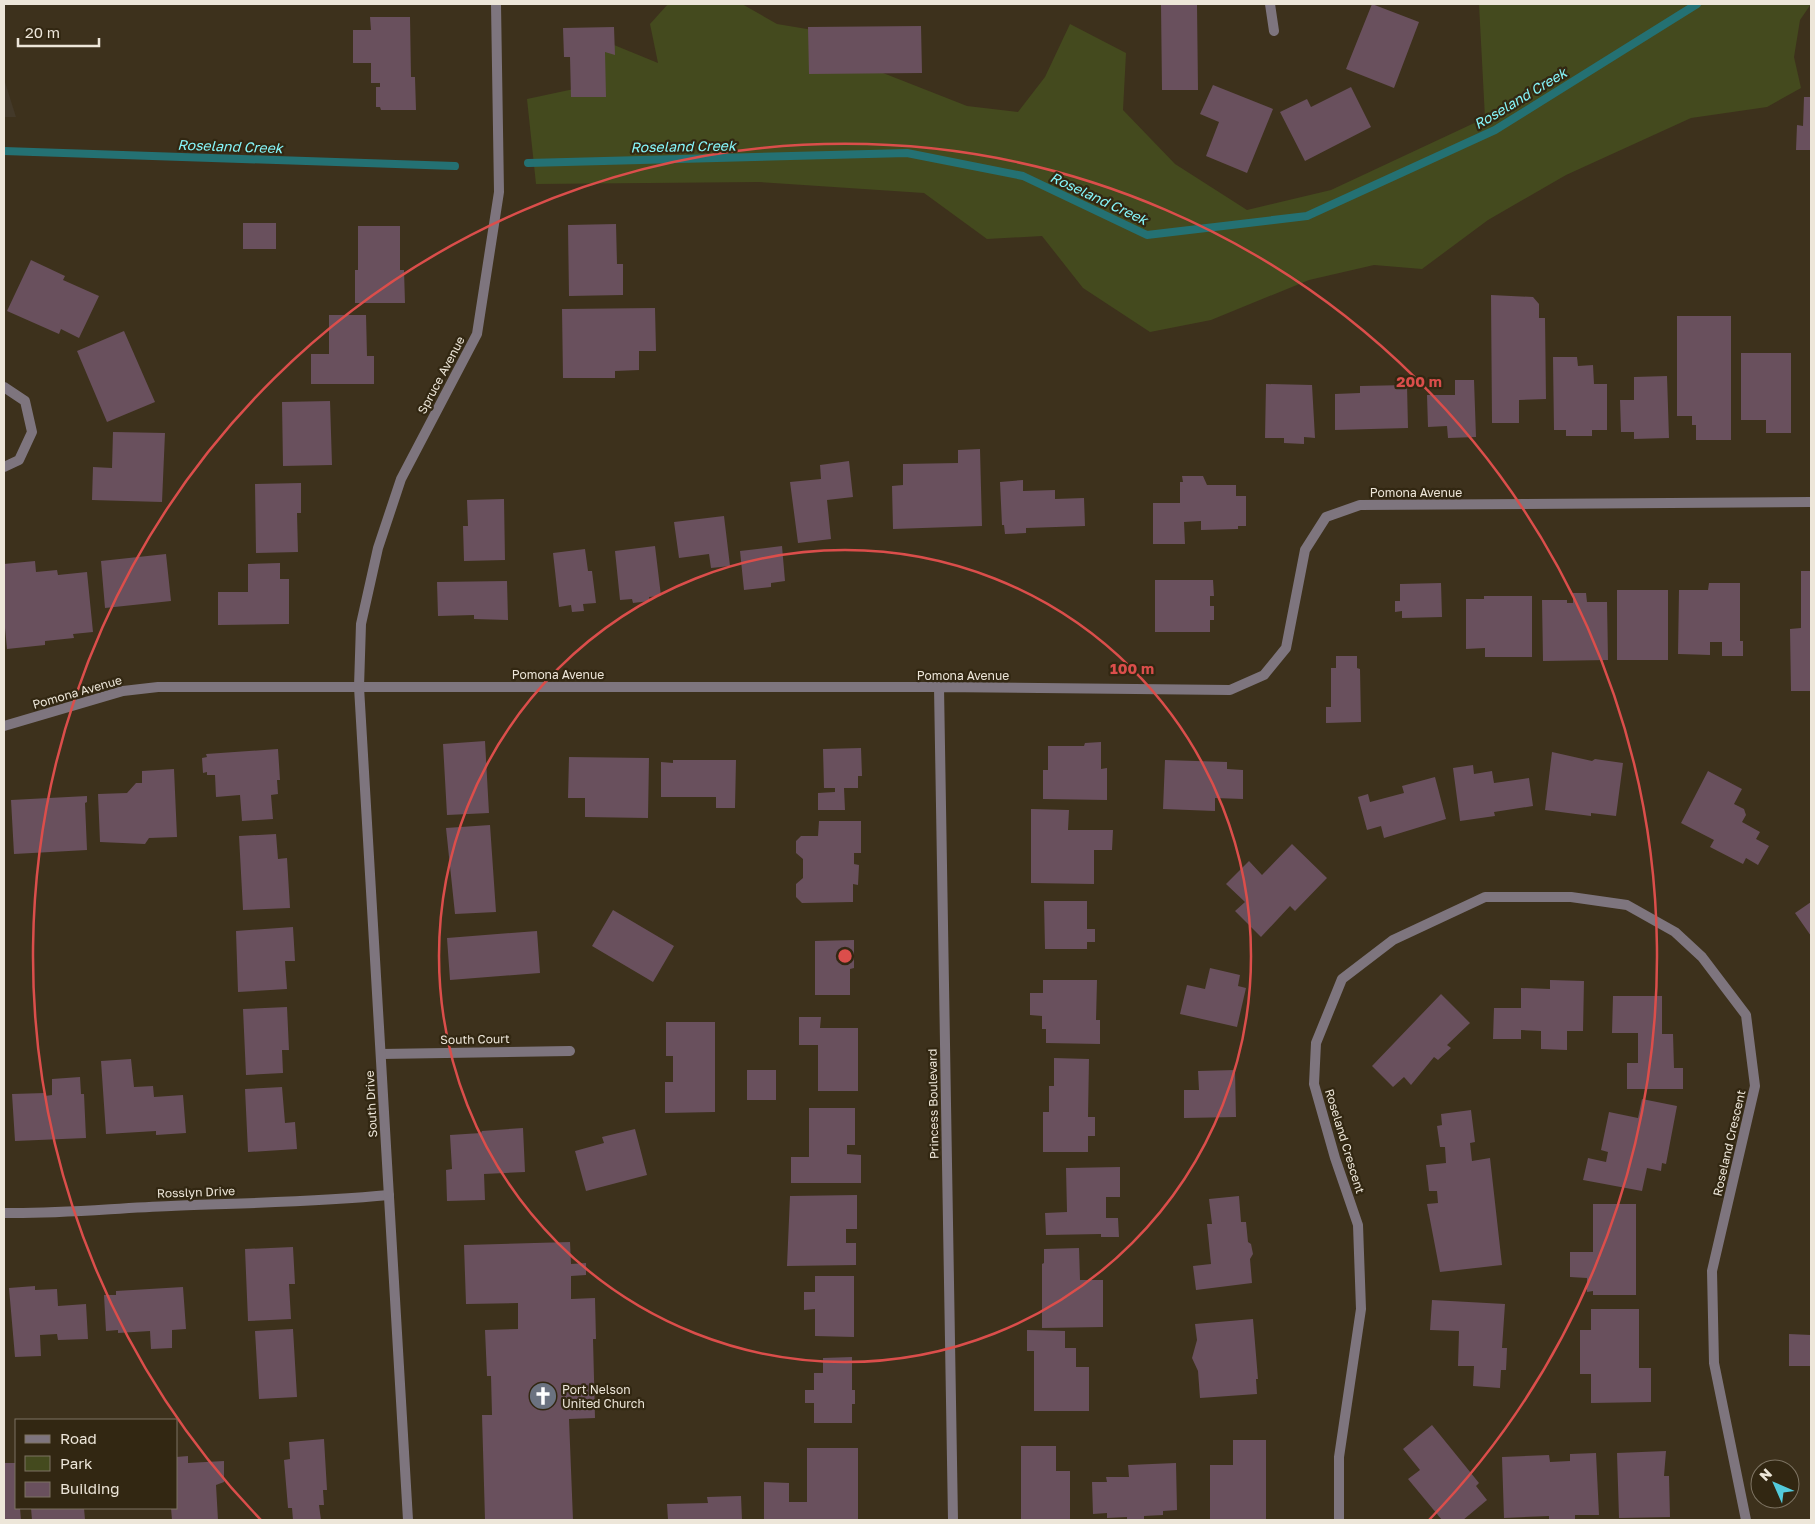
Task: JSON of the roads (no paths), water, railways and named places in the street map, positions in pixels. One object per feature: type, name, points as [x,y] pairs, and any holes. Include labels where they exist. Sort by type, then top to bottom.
[{"type":"street","name":"Spruce Avenue","points":[[359,687],[361,624],[378,548],[401,479],[477,334],[498,192],[496,4]]},
{"type":"street","points":[[1270,4],[1274,31]]},
{"type":"street","points":[[4,386],[25,401],[32,432],[19,460],[4,467]]},
{"type":"street","name":"Pomona Avenue","points":[[4,726],[123,691],[158,687],[938,687],[1230,690],[1264,675],[1286,648],[1306,550],[1326,517],[1360,505],[1811,502]]},
{"type":"street","name":"South Drive","points":[[359,687],[408,1520]]},
{"type":"street","name":"Princess Boulevard","points":[[938,687],[953,1520]]},
{"type":"street","name":"Roseland Crescent","points":[[1339,1520],[1339,1457],[1361,1309],[1358,1224],[1335,1158],[1314,1084],[1316,1043],[1342,979],[1393,940],[1485,897],[1513,897],[1571,898],[1627,905],[1675,932],[1689,944],[1702,957],[1746,1015],[1755,1086],[1712,1271],[1714,1363],[1746,1520]]},
{"type":"street","name":"South Court","points":[[380,1054],[570,1051]]},
{"type":"street","name":"Rosslyn Drive","points":[[4,1213],[43,1214],[154,1206],[389,1195]]},
{"type":"waterway","name":"Roseland Creek","points":[[528,163],[907,153],[1023,176],[1147,235],[1307,216],[1495,130],[1697,4]]},
{"type":"waterway","name":"Roseland Creek","points":[[4,151],[455,166]]},
{"type":"place","name":"Port Nelson United Church","points":[[543,1396]]}]
